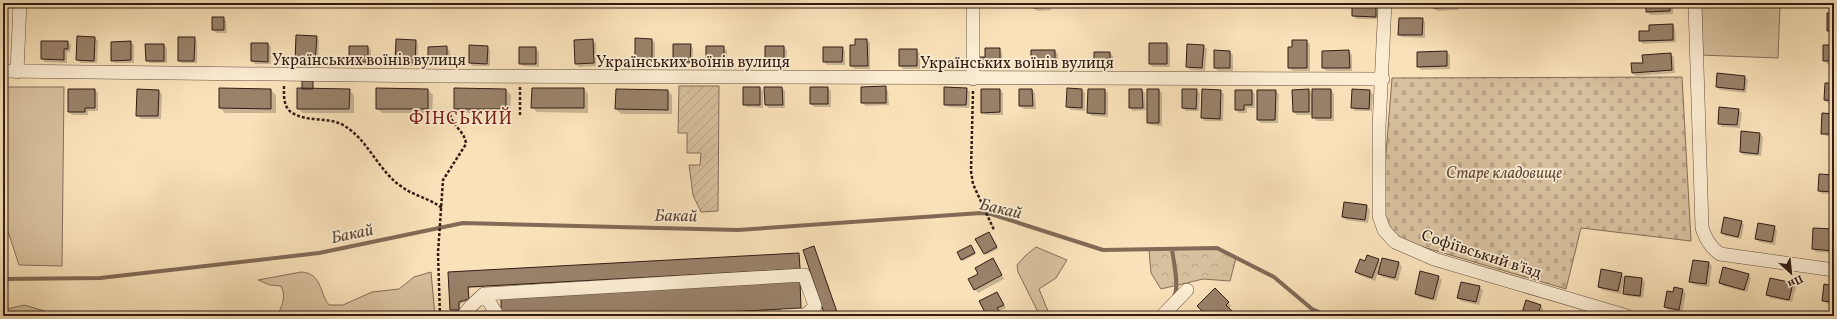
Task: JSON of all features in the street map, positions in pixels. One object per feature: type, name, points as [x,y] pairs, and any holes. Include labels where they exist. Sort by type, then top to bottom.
[{"type":"street","points":[[17,72],[20,3]]},
{"type":"street","points":[[973,3],[973,79]]},
{"type":"street","name":"Софіївський в'їзд","points":[[1385,3],[1379,127],[1379,216],[1384,230],[1395,242],[1434,259],[1628,316]]},
{"type":"street","points":[[1695,3],[1702,228],[1707,240],[1712,249],[1720,254],[1834,270]]},
{"type":"street","name":"Українських воїнів вулиця","points":[[3,72],[520,77],[1382,79]]},
{"type":"street","points":[[463,316],[484,294],[804,274],[815,306],[806,315],[783,316]]},
{"type":"street","points":[[1162,316],[1187,290]]},
{"type":"street","points":[[484,294],[498,316]]},
{"type":"path","points":[[285,75],[284,98],[287,108],[301,117],[329,120],[352,131],[382,167],[402,187],[431,200],[442,208]]},
{"type":"path","points":[[520,77],[520,115]]},
{"type":"path","points":[[973,79],[971,171],[973,184],[994,230]]},
{"type":"path","points":[[440,316],[438,253],[443,180],[466,144],[462,132],[451,121],[450,114]]},
{"type":"green space","points":[[1700,3],[1780,5],[1778,58],[1700,55]]},
{"type":"green space","name":"Старе кладовище","points":[[1682,77],[1691,241],[1581,228],[1566,289],[1406,242],[1392,230],[1386,222],[1382,204],[1392,78]]},
{"type":"green space","points":[[679,86],[719,86],[718,211],[701,212],[693,195],[689,165],[700,165],[701,153],[687,153],[687,133],[678,133]]},
{"type":"green space","points":[[3,87],[64,87],[62,266],[19,265],[3,216]]},
{"type":"green space","points":[[1036,247],[1067,260],[1056,278],[1039,289],[1050,316],[1040,316],[1018,272],[1017,265]]},
{"type":"green space","points":[[1217,248],[1236,258],[1230,281],[1203,279],[1161,289],[1151,273],[1149,250]]},
{"type":"green space","points":[[301,272],[308,273],[316,279],[329,305],[343,305],[372,292],[399,289],[414,277],[431,272],[435,316],[252,316],[278,314],[283,300],[283,290],[281,286],[270,285],[258,280]]},
{"type":"green space","points":[[24,305],[62,316],[3,316],[3,310]]},
{"type":"building","points":[[1032,3],[1048,3],[1049,7],[1033,8]]},
{"type":"building","points":[[1352,3],[1376,3],[1376,17],[1352,16]]},
{"type":"building","points":[[1432,3],[1455,3],[1455,7],[1433,8]]},
{"type":"building","points":[[1646,3],[1670,3],[1670,11],[1646,12]]},
{"type":"building","points":[[1827,13],[1834,13],[1834,31],[1827,31]]},
{"type":"building","points":[[212,17],[224,17],[224,30],[212,30]]},
{"type":"building","points":[[1399,18],[1423,18],[1422,35],[1398,35]]},
{"type":"building","points":[[1673,24],[1673,40],[1639,41],[1639,31],[1649,31],[1649,25]]},
{"type":"building","points":[[296,35],[317,36],[315,63],[295,62]]},
{"type":"building","points":[[77,36],[95,37],[94,61],[76,60]]},
{"type":"building","points":[[178,37],[195,37],[194,61],[178,61]]},
{"type":"building","points":[[635,38],[652,39],[652,65],[635,64]]},
{"type":"building","points":[[396,39],[416,40],[415,63],[395,63]]},
{"type":"building","points":[[593,39],[594,63],[575,64],[574,40]]},
{"type":"building","points":[[855,39],[867,39],[868,66],[850,66],[850,45],[855,45]]},
{"type":"building","points":[[1292,40],[1307,40],[1307,68],[1288,68],[1288,47],[1292,47]]},
{"type":"building","points":[[41,41],[68,41],[68,49],[64,49],[64,60],[41,59]]},
{"type":"building","points":[[131,41],[131,60],[111,61],[111,42]]},
{"type":"building","points":[[3,42],[5,42],[5,57],[3,57]]},
{"type":"building","points":[[251,43],[268,43],[268,62],[251,61]]},
{"type":"building","points":[[1149,43],[1167,43],[1167,64],[1149,64]]},
{"type":"building","points":[[145,44],[164,44],[164,61],[146,61]]},
{"type":"building","points":[[673,44],[691,44],[690,62],[673,61]]},
{"type":"building","points":[[1187,44],[1204,45],[1202,68],[1186,67]]},
{"type":"building","points":[[469,45],[488,46],[487,64],[469,63]]},
{"type":"building","points":[[1823,45],[1834,45],[1834,61],[1823,61]]},
{"type":"building","points":[[349,46],[368,46],[368,62],[349,62]]},
{"type":"building","points":[[447,46],[447,63],[428,63],[428,47]]},
{"type":"building","points":[[706,46],[724,46],[724,62],[706,62]]},
{"type":"building","points":[[765,46],[784,46],[784,66],[765,66]]},
{"type":"building","points":[[519,47],[536,47],[536,64],[519,64]]},
{"type":"building","points":[[823,47],[843,47],[842,62],[823,62]]},
{"type":"building","points":[[985,48],[1000,48],[1000,66],[979,66],[979,57],[985,57]]},
{"type":"building","points":[[899,49],[917,49],[917,66],[899,66]]},
{"type":"building","points":[[1031,50],[1055,50],[1055,67],[1031,67]]},
{"type":"building","points":[[1214,50],[1230,51],[1230,68],[1214,68]]},
{"type":"building","points":[[1349,50],[1350,68],[1322,68],[1322,51]]},
{"type":"building","points":[[1447,51],[1447,66],[1417,67],[1417,52]]},
{"type":"building","points":[[1094,52],[1110,52],[1110,67],[1094,67]]},
{"type":"building","points":[[1671,53],[1672,70],[1632,73],[1631,63],[1643,63],[1642,55]]},
{"type":"building","points":[[1717,73],[1745,76],[1744,90],[1716,87]]},
{"type":"building","points":[[302,81],[313,81],[313,89],[302,89]]},
{"type":"building","points":[[1825,83],[1834,83],[1834,101],[1824,100]]},
{"type":"building","points":[[886,86],[886,103],[861,103],[861,87]]},
{"type":"building","points":[[743,87],[760,87],[760,105],[743,105]]},
{"type":"building","points":[[764,87],[782,87],[783,105],[765,105]]},
{"type":"building","points":[[810,87],[828,87],[828,104],[810,104]]},
{"type":"building","points":[[944,87],[967,88],[966,105],[944,105]]},
{"type":"building","points":[[219,88],[271,89],[271,109],[219,108]]},
{"type":"building","points":[[297,88],[350,89],[349,109],[297,109]]},
{"type":"building","points":[[376,88],[428,89],[428,109],[376,109]]},
{"type":"building","points":[[454,88],[506,89],[506,109],[454,109]]},
{"type":"building","points":[[532,88],[584,88],[584,108],[531,108]]},
{"type":"building","points":[[1067,88],[1082,89],[1082,108],[1066,107]]},
{"type":"building","points":[[68,89],[95,89],[95,108],[85,108],[85,112],[68,112]]},
{"type":"building","points":[[137,89],[159,90],[158,116],[136,116]]},
{"type":"building","points":[[616,89],[668,90],[668,110],[615,109]]},
{"type":"building","points":[[981,89],[1000,89],[1000,112],[981,113]]},
{"type":"building","points":[[1019,89],[1032,89],[1033,106],[1019,106]]},
{"type":"building","points":[[1088,89],[1105,89],[1105,114],[1087,113]]},
{"type":"building","points":[[1129,89],[1142,89],[1143,108],[1129,108]]},
{"type":"building","points":[[1147,89],[1159,89],[1159,123],[1147,123]]},
{"type":"building","points":[[1182,89],[1197,89],[1196,109],[1182,108]]},
{"type":"building","points":[[1202,89],[1221,90],[1220,119],[1201,118]]},
{"type":"building","points":[[1309,89],[1309,112],[1293,112],[1292,90]]},
{"type":"building","points":[[1312,89],[1331,89],[1331,118],[1312,118]]},
{"type":"building","points":[[1352,89],[1370,90],[1369,109],[1351,108]]},
{"type":"building","points":[[1235,90],[1252,90],[1252,105],[1244,105],[1244,110],[1235,110]]},
{"type":"building","points":[[1257,90],[1276,90],[1275,120],[1257,120]]},
{"type":"building","points":[[1719,107],[1739,109],[1737,125],[1718,124]]},
{"type":"building","points":[[1822,113],[1834,114],[1834,134],[1821,134]]},
{"type":"building","points":[[1741,131],[1760,133],[1758,154],[1740,152]]},
{"type":"building","points":[[1819,174],[1834,175],[1834,192],[1818,191]]},
{"type":"building","points":[[1344,202],[1367,205],[1365,220],[1342,217]]},
{"type":"building","points":[[1724,217],[1742,221],[1738,237],[1721,233]]},
{"type":"building","points":[[1758,223],[1775,226],[1772,242],[1755,239]]},
{"type":"building","points":[[1813,228],[1834,229],[1833,251],[1812,249]]},
{"type":"building","points":[[989,232],[997,247],[984,254],[975,239]]},
{"type":"building","points":[[971,245],[975,253],[961,260],[957,252]]},
{"type":"building","points":[[814,246],[837,312],[825,316],[803,250]]},
{"type":"building","points":[[799,253],[800,269],[468,287],[469,299],[459,302],[459,310],[450,310],[448,272]]},
{"type":"building","points":[[1367,255],[1379,259],[1372,278],[1355,272],[1360,259],[1365,261]]},
{"type":"building","points":[[993,258],[1002,275],[974,290],[968,279],[978,274],[975,268]]},
{"type":"building","points":[[1382,258],[1399,262],[1395,278],[1378,274]]},
{"type":"building","points":[[1693,260],[1709,262],[1706,284],[1689,282]]},
{"type":"building","points":[[1723,267],[1749,274],[1744,290],[1719,283]]},
{"type":"building","points":[[1601,269],[1622,273],[1618,291],[1598,287]]},
{"type":"building","points":[[1420,271],[1439,276],[1433,299],[1415,294]]},
{"type":"building","points":[[1625,276],[1642,278],[1640,296],[1623,294]]},
{"type":"building","points":[[1770,278],[1793,283],[1789,300],[1766,295]]},
{"type":"building","points":[[800,281],[801,308],[651,316],[510,316],[510,312],[501,312],[501,297]]},
{"type":"building","points":[[1461,282],[1480,286],[1476,302],[1457,298]]},
{"type":"building","points":[[1824,284],[1834,286],[1834,302],[1822,301]]},
{"type":"building","points":[[1674,287],[1683,289],[1679,310],[1664,307],[1667,291],[1673,292]]},
{"type":"building","points":[[1215,288],[1229,302],[1226,305],[1232,311],[1227,316],[1207,316],[1197,306]]},
{"type":"building","points":[[997,292],[1004,305],[997,308],[1000,312],[987,316],[979,301]]},
{"type":"building","points":[[1526,300],[1541,305],[1537,316],[1521,316]]},
{"type":"building","points":[[1542,312],[1557,316],[1541,316]]},
{"type":"waterway","name":"Бакай","points":[[3,279],[100,278],[319,253],[463,223],[738,230],[981,213],[991,214],[1103,250],[1217,248],[1274,277],[1312,309],[1328,316]]},
{"type":"waterway","points":[[1172,249],[1176,273],[1176,292],[1174,296]]},
{"type":"district","name":"ФІНСЬКИЙ","points":[[461,118]]}]
